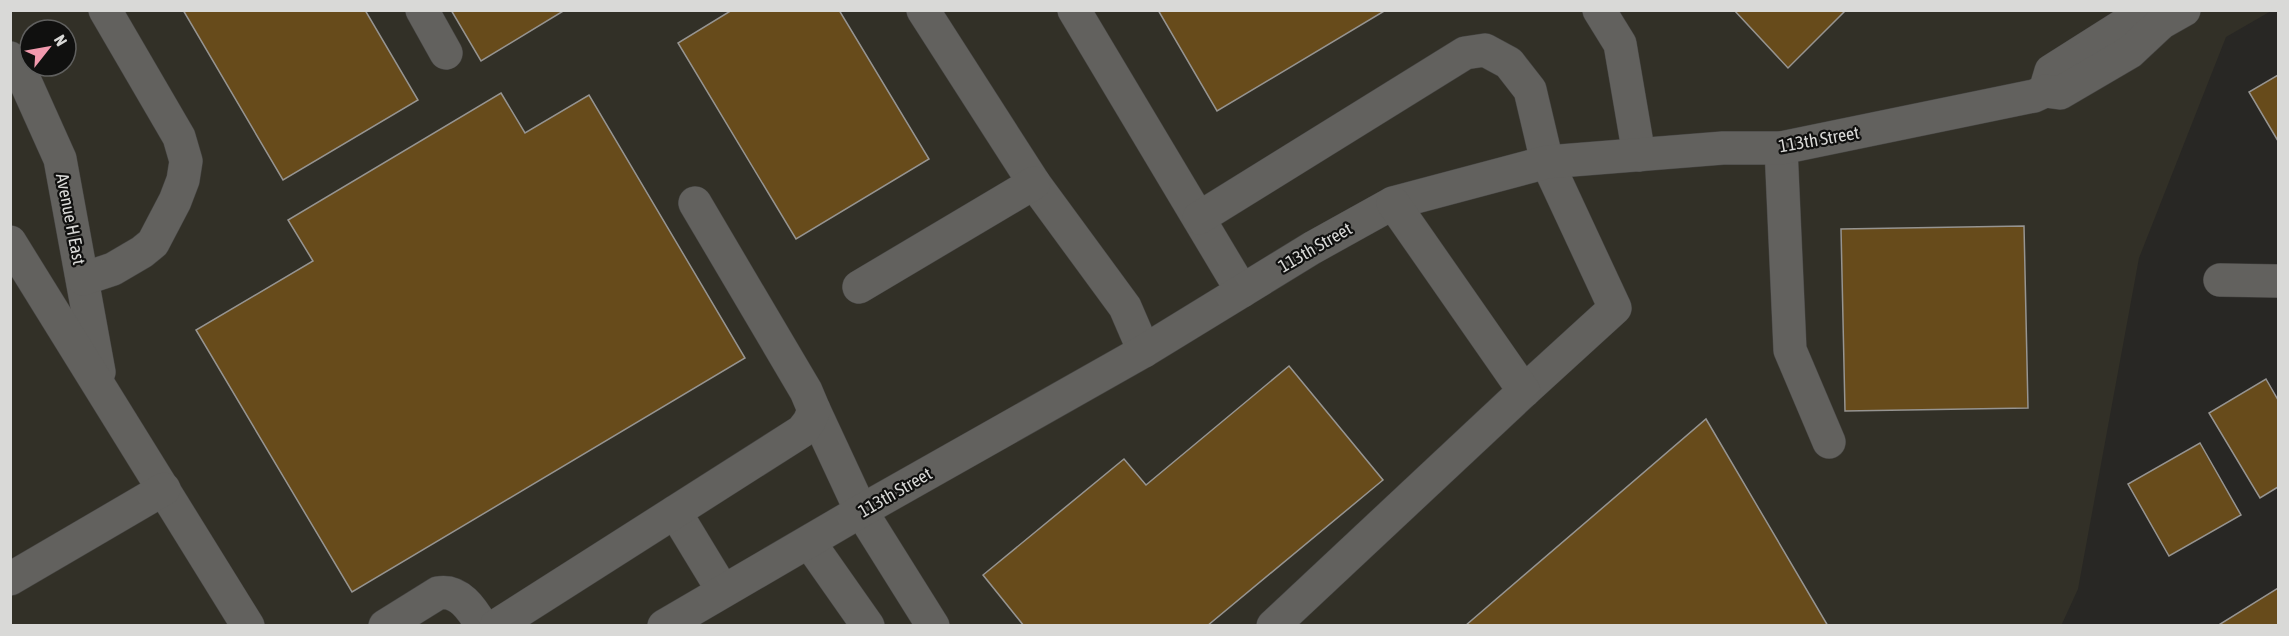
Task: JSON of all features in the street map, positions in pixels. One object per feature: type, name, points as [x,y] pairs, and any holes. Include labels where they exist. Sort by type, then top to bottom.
[{"type":"street","points":[[83,279],[113,268],[142,252],[153,243],[175,201],[183,180],[186,161],[179,136],[105,10]]},
{"type":"street","points":[[422,10],[446,53]]},
{"type":"street","points":[[923,10],[1034,183],[1125,307],[1144,351]]},
{"type":"street","points":[[1074,10],[1242,291]]},
{"type":"street","points":[[1599,10],[1620,44],[1639,155]]},
{"type":"street","name":"113th Street","points":[[2045,91],[2051,71],[2099,26],[2121,26],[2173,17]]},
{"type":"street","name":"113th Street","points":[[663,626],[1144,351],[1312,248],[1393,203],[1547,162],[1723,147],[1781,147],[2034,96],[2045,91],[2060,93],[2130,52],[2173,17]]},
{"type":"street","points":[[1199,218],[1465,53],[1485,50],[1509,63],[1530,90],[1547,162],[1615,308],[1273,626]]},
{"type":"street","name":"Avenue H East","points":[[10,58],[25,81],[60,159],[102,389]]},
{"type":"street","points":[[1781,147],[1790,350],[1829,442]]},
{"type":"street","points":[[859,287],[1034,183]]},
{"type":"street","points":[[695,203],[806,391],[861,511],[933,626]]},
{"type":"street","points":[[1393,203],[1524,391]]},
{"type":"street","name":"Avenue H East","points":[[10,243],[164,489],[237,622]]},
{"type":"street","points":[[2220,280],[2278,281]]},
{"type":"street","points":[[496,626],[801,431],[809,422],[814,410]]},
{"type":"street","points":[[11,577],[164,489]]},
{"type":"street","points":[[675,512],[723,591]]},
{"type":"street","points":[[809,542],[868,626]]},
{"type":"street","points":[[385,626],[443,592],[462,598],[482,626]]},
{"type":"shaded area","points":[[10,11],[2271,11],[2226,37],[2139,258],[2078,589],[2061,626],[11,625]]},
{"type":"building","points":[[183,10],[365,10],[418,100],[283,180]]},
{"type":"building","points":[[451,10],[565,10],[481,61]]},
{"type":"building","points":[[732,10],[839,10],[929,159],[796,239],[678,43]]},
{"type":"building","points":[[1158,10],[1386,10],[1217,111]]},
{"type":"building","points":[[1734,10],[1846,10],[1788,68]]},
{"type":"building","points":[[2278,75],[2278,141],[2249,92]]},
{"type":"building","points":[[501,93],[525,133],[589,95],[745,358],[352,592],[196,330],[313,261],[288,220]]},
{"type":"building","points":[[2024,226],[2028,408],[1845,411],[1841,229]]},
{"type":"building","points":[[1289,366],[1383,480],[1207,626],[1024,626],[983,575],[1124,459],[1146,485]]},
{"type":"building","points":[[2266,379],[2278,400],[2278,487],[2260,498],[2209,413]]},
{"type":"building","points":[[1706,419],[1828,626],[1465,626]]},
{"type":"building","points":[[2200,443],[2241,515],[2169,556],[2128,484]]},
{"type":"building","points":[[2278,588],[2278,626],[2217,626]]}]
